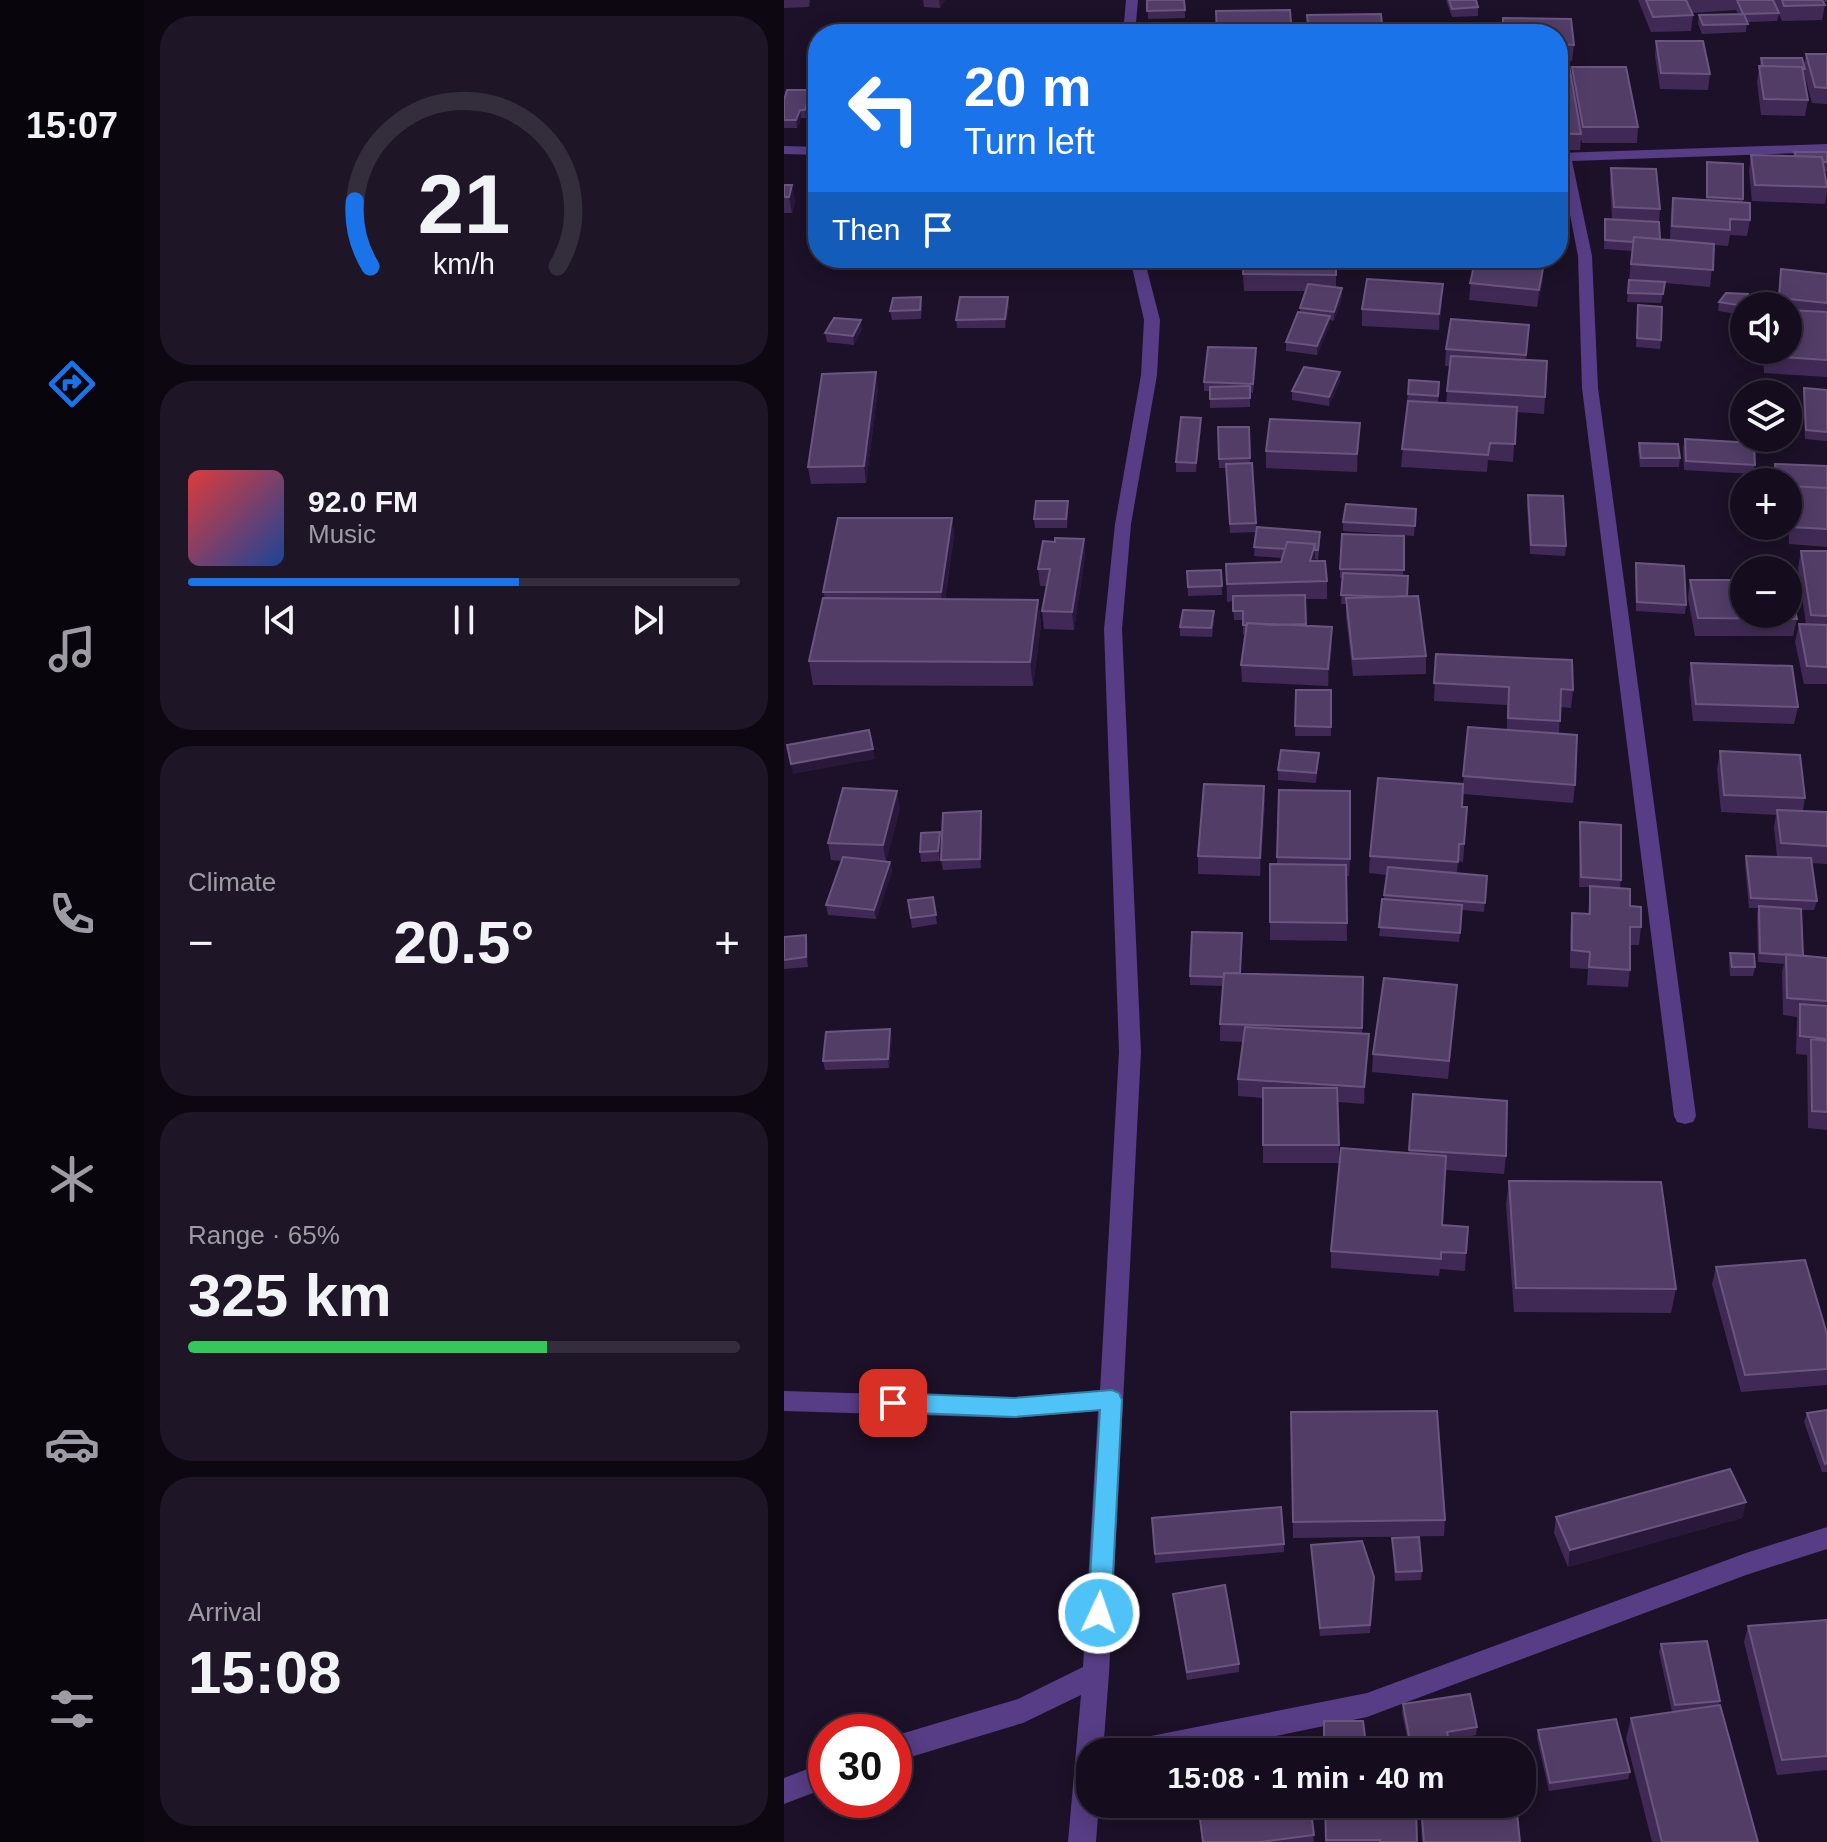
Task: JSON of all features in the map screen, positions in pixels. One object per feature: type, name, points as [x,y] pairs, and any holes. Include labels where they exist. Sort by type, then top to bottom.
[{"type":"street","points":[[1130,24],[1132,0]]},
{"type":"street","points":[[1568,157],[1827,148]]},
{"type":"street","points":[[784,150],[808,151]]},
{"type":"street","points":[[1568,186],[1585,256],[1590,388],[1685,1116]]},
{"type":"street","points":[[1092,1738],[1130,1052],[1113,629],[1123,524],[1149,375],[1152,320],[1139,268]]},
{"type":"street","points":[[784,1401],[1014,1408],[1112,1400]]},
{"type":"street","points":[[1205,1738],[1367,1705],[1746,1564],[1827,1538]]},
{"type":"street","points":[[912,1744],[1023,1710],[1096,1674]]},
{"type":"street","points":[[784,1791],[808,1782]]},
{"type":"street","points":[[1082,1842],[1084,1818]]},
{"type":"building","points":[[1147,0],[1184,0],[1185,10],[1147,11]]},
{"type":"building","points":[[1449,0],[1476,0],[1478,7],[1452,9]]},
{"type":"building","points":[[1646,0],[1686,0],[1693,15],[1653,17]]},
{"type":"building","points":[[1737,0],[1773,0],[1779,13],[1743,14]]},
{"type":"building","points":[[1782,0],[1822,0],[1825,5],[1784,6]]},
{"type":"building","points":[[1290,10],[1291,24],[1217,24],[1216,11]]},
{"type":"building","points":[[1381,14],[1382,24],[1308,24],[1307,15]]},
{"type":"building","points":[[1744,14],[1748,24],[1703,25],[1699,15]]},
{"type":"building","points":[[1503,18],[1571,19],[1574,45],[1568,45],[1568,24],[1503,24]]},
{"type":"building","points":[[1656,41],[1703,41],[1710,74],[1661,73]]},
{"type":"building","points":[[1806,54],[1827,54],[1827,88],[1815,87]]},
{"type":"building","points":[[1761,58],[1802,58],[1805,69],[1763,66]]},
{"type":"building","points":[[1568,65],[1569,65],[1581,134],[1568,134]]},
{"type":"building","points":[[1759,66],[1802,67],[1808,100],[1764,99]]},
{"type":"building","points":[[1572,67],[1626,67],[1638,127],[1583,127]]},
{"type":"building","points":[[787,90],[808,90],[805,110],[800,110],[796,120],[784,120]]},
{"type":"building","points":[[1794,152],[1827,152],[1827,162],[1823,162],[1822,157],[1796,156]]},
{"type":"building","points":[[1751,155],[1822,157],[1827,187],[1755,185]]},
{"type":"building","points":[[1707,162],[1743,164],[1743,199],[1707,197]]},
{"type":"building","points":[[1611,168],[1656,169],[1660,209],[1614,207]]},
{"type":"building","points":[[784,185],[792,185],[789,197],[784,197]]},
{"type":"building","points":[[1673,198],[1750,203],[1750,220],[1730,219],[1730,230],[1672,226]]},
{"type":"building","points":[[1605,219],[1659,222],[1660,239],[1634,237],[1633,242],[1605,240]]},
{"type":"building","points":[[1634,237],[1714,244],[1713,270],[1631,264]]},
{"type":"building","points":[[1243,268],[1336,268],[1336,275],[1243,274]]},
{"type":"building","points":[[1474,268],[1543,268],[1539,290],[1470,283]]},
{"type":"building","points":[[1781,269],[1827,274],[1827,303],[1802,300],[1802,292],[1779,292]]},
{"type":"building","points":[[1367,279],[1443,284],[1439,314],[1362,309]]},
{"type":"building","points":[[1629,280],[1665,282],[1663,294],[1628,293]]},
{"type":"building","points":[[1308,284],[1342,288],[1334,312],[1300,308]]},
{"type":"building","points":[[1726,293],[1730,293],[1730,304],[1719,302]]},
{"type":"building","points":[[921,297],[920,310],[890,311],[893,298]]},
{"type":"building","points":[[960,297],[1008,297],[1005,319],[956,320]]},
{"type":"building","points":[[1638,305],[1662,307],[1661,340],[1637,338]]},
{"type":"building","points":[[1802,311],[1827,312],[1827,360],[1802,358]]},
{"type":"building","points":[[1298,312],[1330,316],[1317,346],[1286,342]]},
{"type":"building","points":[[834,318],[861,320],[853,336],[825,333]]},
{"type":"building","points":[[1451,319],[1529,325],[1526,355],[1446,349]]},
{"type":"building","points":[[1208,347],[1256,348],[1253,384],[1204,382]]},
{"type":"building","points":[[1451,356],[1547,361],[1545,397],[1447,391]]},
{"type":"building","points":[[1304,367],[1340,372],[1329,397],[1292,391]]},
{"type":"building","points":[[876,372],[864,466],[808,467],[822,374]]},
{"type":"building","points":[[1409,380],[1439,382],[1438,396],[1408,394]]},
{"type":"building","points":[[1250,386],[1250,398],[1210,399],[1210,387]]},
{"type":"building","points":[[1804,388],[1827,390],[1827,432],[1806,430]]},
{"type":"building","points":[[1408,401],[1517,407],[1515,444],[1490,443],[1488,455],[1402,449]]},
{"type":"building","points":[[1181,417],[1201,418],[1196,463],[1176,462]]},
{"type":"building","points":[[1270,419],[1360,423],[1357,454],[1266,451]]},
{"type":"building","points":[[1218,427],[1249,427],[1250,458],[1219,459]]},
{"type":"building","points":[[1685,439],[1730,442],[1730,452],[1754,452],[1755,465],[1686,461]]},
{"type":"building","points":[[1639,443],[1678,444],[1680,458],[1641,458]]},
{"type":"building","points":[[1252,463],[1256,523],[1230,524],[1226,464]]},
{"type":"building","points":[[1775,464],[1827,466],[1827,488],[1802,487],[1802,468],[1775,468]]},
{"type":"building","points":[[1802,487],[1827,488],[1827,529],[1802,528]]},
{"type":"building","points":[[1528,495],[1563,496],[1566,546],[1531,545]]},
{"type":"building","points":[[1036,501],[1068,501],[1066,519],[1034,519]]},
{"type":"building","points":[[1346,504],[1416,509],[1415,526],[1343,522]]},
{"type":"building","points":[[838,518],[952,518],[941,592],[823,592]]},
{"type":"building","points":[[1257,527],[1320,532],[1318,550],[1315,550],[1315,544],[1287,542],[1285,549],[1254,547]]},
{"type":"building","points":[[1342,534],[1404,536],[1404,570],[1340,569]]},
{"type":"building","points":[[1055,538],[1084,539],[1072,612],[1042,611],[1050,569],[1038,569],[1043,541],[1055,542]]},
{"type":"building","points":[[1287,542],[1315,544],[1310,561],[1325,561],[1327,581],[1227,584],[1226,564],[1281,562]]},
{"type":"building","points":[[1801,551],[1827,551],[1827,616],[1811,615]]},
{"type":"building","points":[[1636,563],[1684,566],[1686,605],[1637,602]]},
{"type":"building","points":[[1221,570],[1222,586],[1188,587],[1187,571]]},
{"type":"building","points":[[1343,573],[1408,576],[1407,596],[1341,595]]},
{"type":"building","points":[[1690,580],[1730,580],[1730,618],[1698,618]]},
{"type":"building","points":[[1305,595],[1306,624],[1243,625],[1243,611],[1233,611],[1233,596]]},
{"type":"building","points":[[1418,596],[1426,656],[1353,659],[1346,598]]},
{"type":"building","points":[[823,598],[1038,600],[1030,662],[809,661]]},
{"type":"building","points":[[1183,610],[1214,611],[1211,628],[1180,627]]},
{"type":"building","points":[[1247,623],[1332,627],[1328,669],[1241,665]]},
{"type":"building","points":[[1802,624],[1827,625],[1827,667],[1807,666],[1800,628]]},
{"type":"building","points":[[1436,654],[1572,660],[1573,690],[1561,689],[1560,721],[1508,718],[1509,687],[1434,683]]},
{"type":"building","points":[[1691,663],[1792,666],[1798,707],[1696,704]]},
{"type":"building","points":[[1296,690],[1331,690],[1331,727],[1295,726]]},
{"type":"building","points":[[1468,727],[1577,735],[1575,785],[1463,776]]},
{"type":"building","points":[[869,730],[873,749],[791,764],[787,745]]},
{"type":"building","points":[[1281,750],[1319,753],[1316,773],[1278,770]]},
{"type":"building","points":[[1720,751],[1800,755],[1805,798],[1724,795]]},
{"type":"building","points":[[1378,778],[1463,784],[1462,807],[1467,807],[1464,844],[1459,844],[1458,862],[1370,856]]},
{"type":"building","points":[[1204,784],[1264,786],[1260,858],[1198,856]]},
{"type":"building","points":[[843,788],[897,791],[883,845],[828,843]]},
{"type":"building","points":[[1279,790],[1350,791],[1350,859],[1277,857]]},
{"type":"building","points":[[1777,810],[1827,812],[1827,846],[1781,843]]},
{"type":"building","points":[[981,811],[980,859],[941,860],[943,813]]},
{"type":"building","points":[[1580,822],[1621,825],[1621,880],[1581,877]]},
{"type":"building","points":[[940,832],[938,851],[920,852],[921,833]]},
{"type":"building","points":[[1746,856],[1811,858],[1817,901],[1751,898]]},
{"type":"building","points":[[843,857],[890,862],[874,910],[826,905]]},
{"type":"building","points":[[1270,864],[1346,865],[1347,923],[1270,922]]},
{"type":"building","points":[[1388,867],[1487,876],[1485,903],[1384,895]]},
{"type":"building","points":[[1590,886],[1630,889],[1630,906],[1641,907],[1641,927],[1630,927],[1630,970],[1589,967],[1590,952],[1572,950],[1572,913],[1590,914]]},
{"type":"building","points":[[933,897],[936,915],[911,918],[908,900]]},
{"type":"building","points":[[1382,899],[1462,905],[1460,933],[1379,927]]},
{"type":"building","points":[[1759,906],[1801,909],[1803,956],[1760,953]]},
{"type":"building","points":[[1192,932],[1242,933],[1240,973],[1224,973],[1224,977],[1190,976]]},
{"type":"building","points":[[806,935],[806,957],[784,960],[784,937]]},
{"type":"building","points":[[1730,953],[1754,954],[1755,967],[1732,967]]},
{"type":"building","points":[[1786,954],[1827,958],[1827,1001],[1787,998]]},
{"type":"building","points":[[1224,973],[1363,977],[1362,1028],[1220,1024]]},
{"type":"building","points":[[1384,978],[1457,985],[1449,1061],[1373,1054]]},
{"type":"building","points":[[1800,1004],[1827,1006],[1827,1039],[1800,1036]]},
{"type":"building","points":[[1245,1027],[1369,1034],[1364,1087],[1238,1079]]},
{"type":"building","points":[[890,1029],[888,1059],[823,1061],[826,1032]]},
{"type":"building","points":[[1811,1039],[1827,1041],[1827,1112],[1812,1111]]},
{"type":"building","points":[[1263,1088],[1337,1088],[1339,1145],[1263,1145]]},
{"type":"building","points":[[1413,1094],[1507,1101],[1506,1156],[1409,1150]]},
{"type":"building","points":[[1341,1148],[1446,1156],[1442,1225],[1468,1227],[1466,1253],[1441,1252],[1441,1259],[1331,1251]]},
{"type":"building","points":[[1509,1181],[1661,1182],[1676,1289],[1516,1288]]},
{"type":"building","points":[[1805,1260],[1827,1334],[1827,1369],[1745,1375],[1716,1267]]},
{"type":"building","points":[[1827,1410],[1827,1463],[1825,1464],[1807,1413]]},
{"type":"building","points":[[1437,1411],[1445,1520],[1293,1522],[1291,1412]]},
{"type":"building","points":[[1730,1469],[1746,1502],[1570,1550],[1556,1517]]},
{"type":"building","points":[[1281,1507],[1284,1544],[1155,1554],[1152,1518]]},
{"type":"building","points":[[1419,1537],[1422,1571],[1396,1572],[1392,1538]]},
{"type":"building","points":[[1362,1541],[1374,1577],[1370,1625],[1320,1628],[1311,1545]]},
{"type":"building","points":[[1225,1585],[1239,1664],[1187,1672],[1173,1594]]},
{"type":"building","points":[[1827,1620],[1827,1756],[1782,1760],[1748,1626]]},
{"type":"building","points":[[1707,1641],[1720,1701],[1675,1705],[1661,1644]]},
{"type":"building","points":[[1470,1694],[1477,1727],[1447,1732],[1448,1738],[1409,1738],[1403,1704]]},
{"type":"building","points":[[1720,1705],[1758,1842],[1662,1842],[1631,1718]]},
{"type":"building","points":[[1616,1719],[1630,1772],[1550,1783],[1538,1730]]},
{"type":"building","points":[[1324,1721],[1363,1721],[1365,1738],[1324,1738]]},
{"type":"building","points":[[1200,1818],[1312,1818],[1314,1835],[1260,1842],[1203,1842]]},
{"type":"building","points":[[1325,1818],[1416,1818],[1417,1842],[1326,1840]]},
{"type":"building","points":[[1422,1818],[1517,1818],[1520,1842],[1424,1842]]},
{"type":"route","points":[[893,1403],[1014,1408],[1112,1400],[1099,1613]]}]
